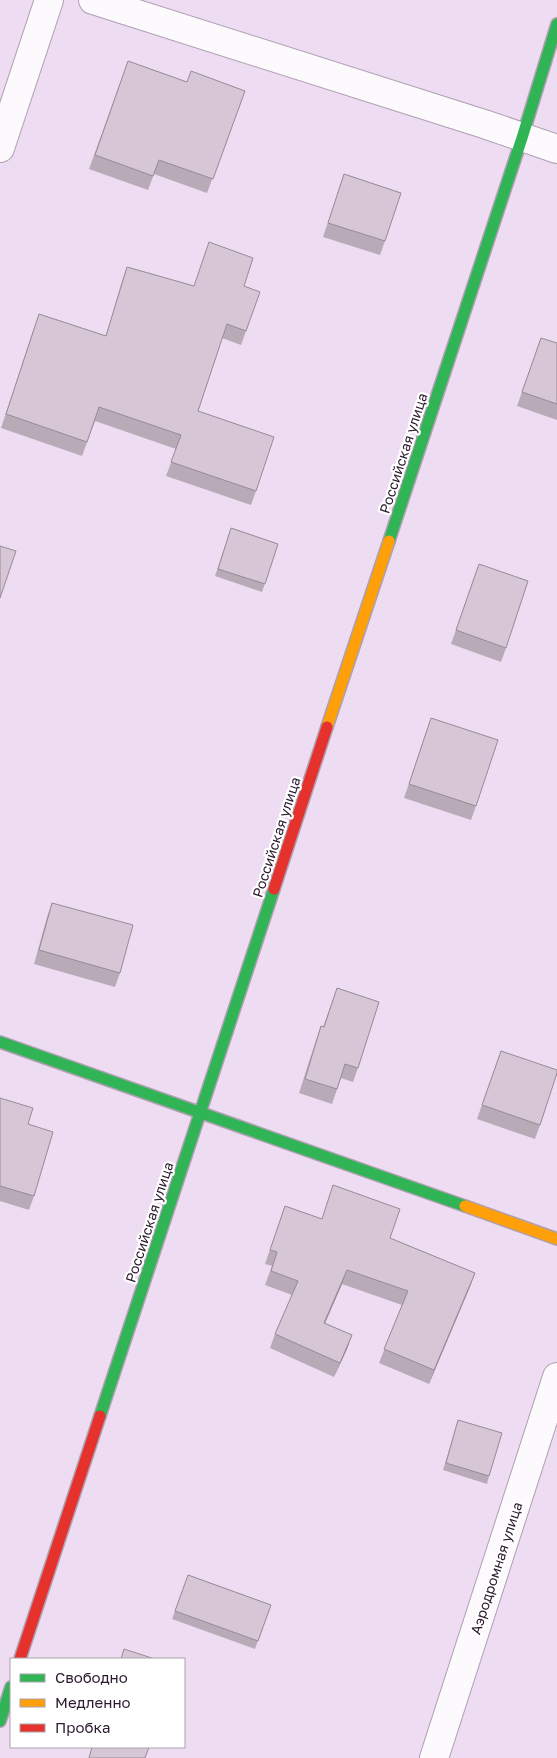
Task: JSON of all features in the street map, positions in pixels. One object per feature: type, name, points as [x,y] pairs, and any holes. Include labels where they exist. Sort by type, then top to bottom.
[{"type":"street","points":[[0,148],[48,0]]},
{"type":"street","points":[[93,0],[557,149]]},
{"type":"street","name":"Российская улица","points":[[20,1658],[522,138],[557,24]]},
{"type":"street","points":[[0,1042],[557,1239]]},
{"type":"street","name":"Аэродромная улица","points":[[434,1758],[557,1377]]},
{"type":"street","points":[[0,1721],[10,1690]]},
{"type":"building","points":[[128,61],[187,82],[191,71],[245,91],[213,179],[159,160],[153,176],[95,155]]},
{"type":"building","points":[[344,174],[401,193],[385,241],[328,223]]},
{"type":"building","points":[[209,242],[253,258],[244,286],[260,292],[246,331],[227,324],[198,411],[274,437],[256,491],[171,462],[181,435],[99,407],[87,442],[6,414],[39,314],[106,336],[127,267],[194,286]]},
{"type":"building","points":[[541,338],[557,343],[557,404],[522,392]]},
{"type":"building","points":[[231,528],[278,544],[265,584],[218,569]]},
{"type":"building","points":[[0,546],[16,551],[0,598]]},
{"type":"building","points":[[479,564],[528,581],[506,648],[456,630]]},
{"type":"building","points":[[431,718],[498,740],[476,806],[409,784]]},
{"type":"building","points":[[52,903],[133,925],[120,973],[39,950]]},
{"type":"building","points":[[337,988],[379,1002],[358,1068],[345,1064],[337,1089],[305,1079],[321,1026],[324,1027]]},
{"type":"building","points":[[501,1051],[557,1070],[540,1125],[482,1105]]},
{"type":"building","points":[[0,1098],[33,1108],[28,1124],[53,1132],[34,1196],[0,1186]]},
{"type":"building","points":[[333,1185],[400,1209],[390,1238],[475,1273],[434,1370],[384,1349],[408,1291],[347,1270],[324,1323],[352,1335],[340,1363],[275,1334],[298,1281],[271,1271],[277,1252],[270,1250],[285,1206],[322,1219]]},
{"type":"building","points":[[458,1420],[502,1433],[489,1476],[446,1463]]},
{"type":"building","points":[[188,1575],[271,1605],[258,1641],[175,1611]]},
{"type":"building","points":[[124,1649],[152,1658],[121,1658]]},
{"type":"building","points":[[92,1748],[149,1748],[145,1758],[89,1758]]},
{"type":"traffic: fast","points":[[389,541],[522,138],[557,24]]},
{"type":"traffic: fast","points":[[100,1416],[274,889]]},
{"type":"traffic: fast","points":[[0,1042],[465,1206]]},
{"type":"traffic: fast","points":[[0,1721],[10,1690]]},
{"type":"traffic: slow","points":[[327,727],[389,541]]},
{"type":"traffic: slow","points":[[465,1206],[557,1239]]},
{"type":"traffic: jam","points":[[274,889],[327,727]]},
{"type":"traffic: jam","points":[[20,1658],[100,1416]]}]
